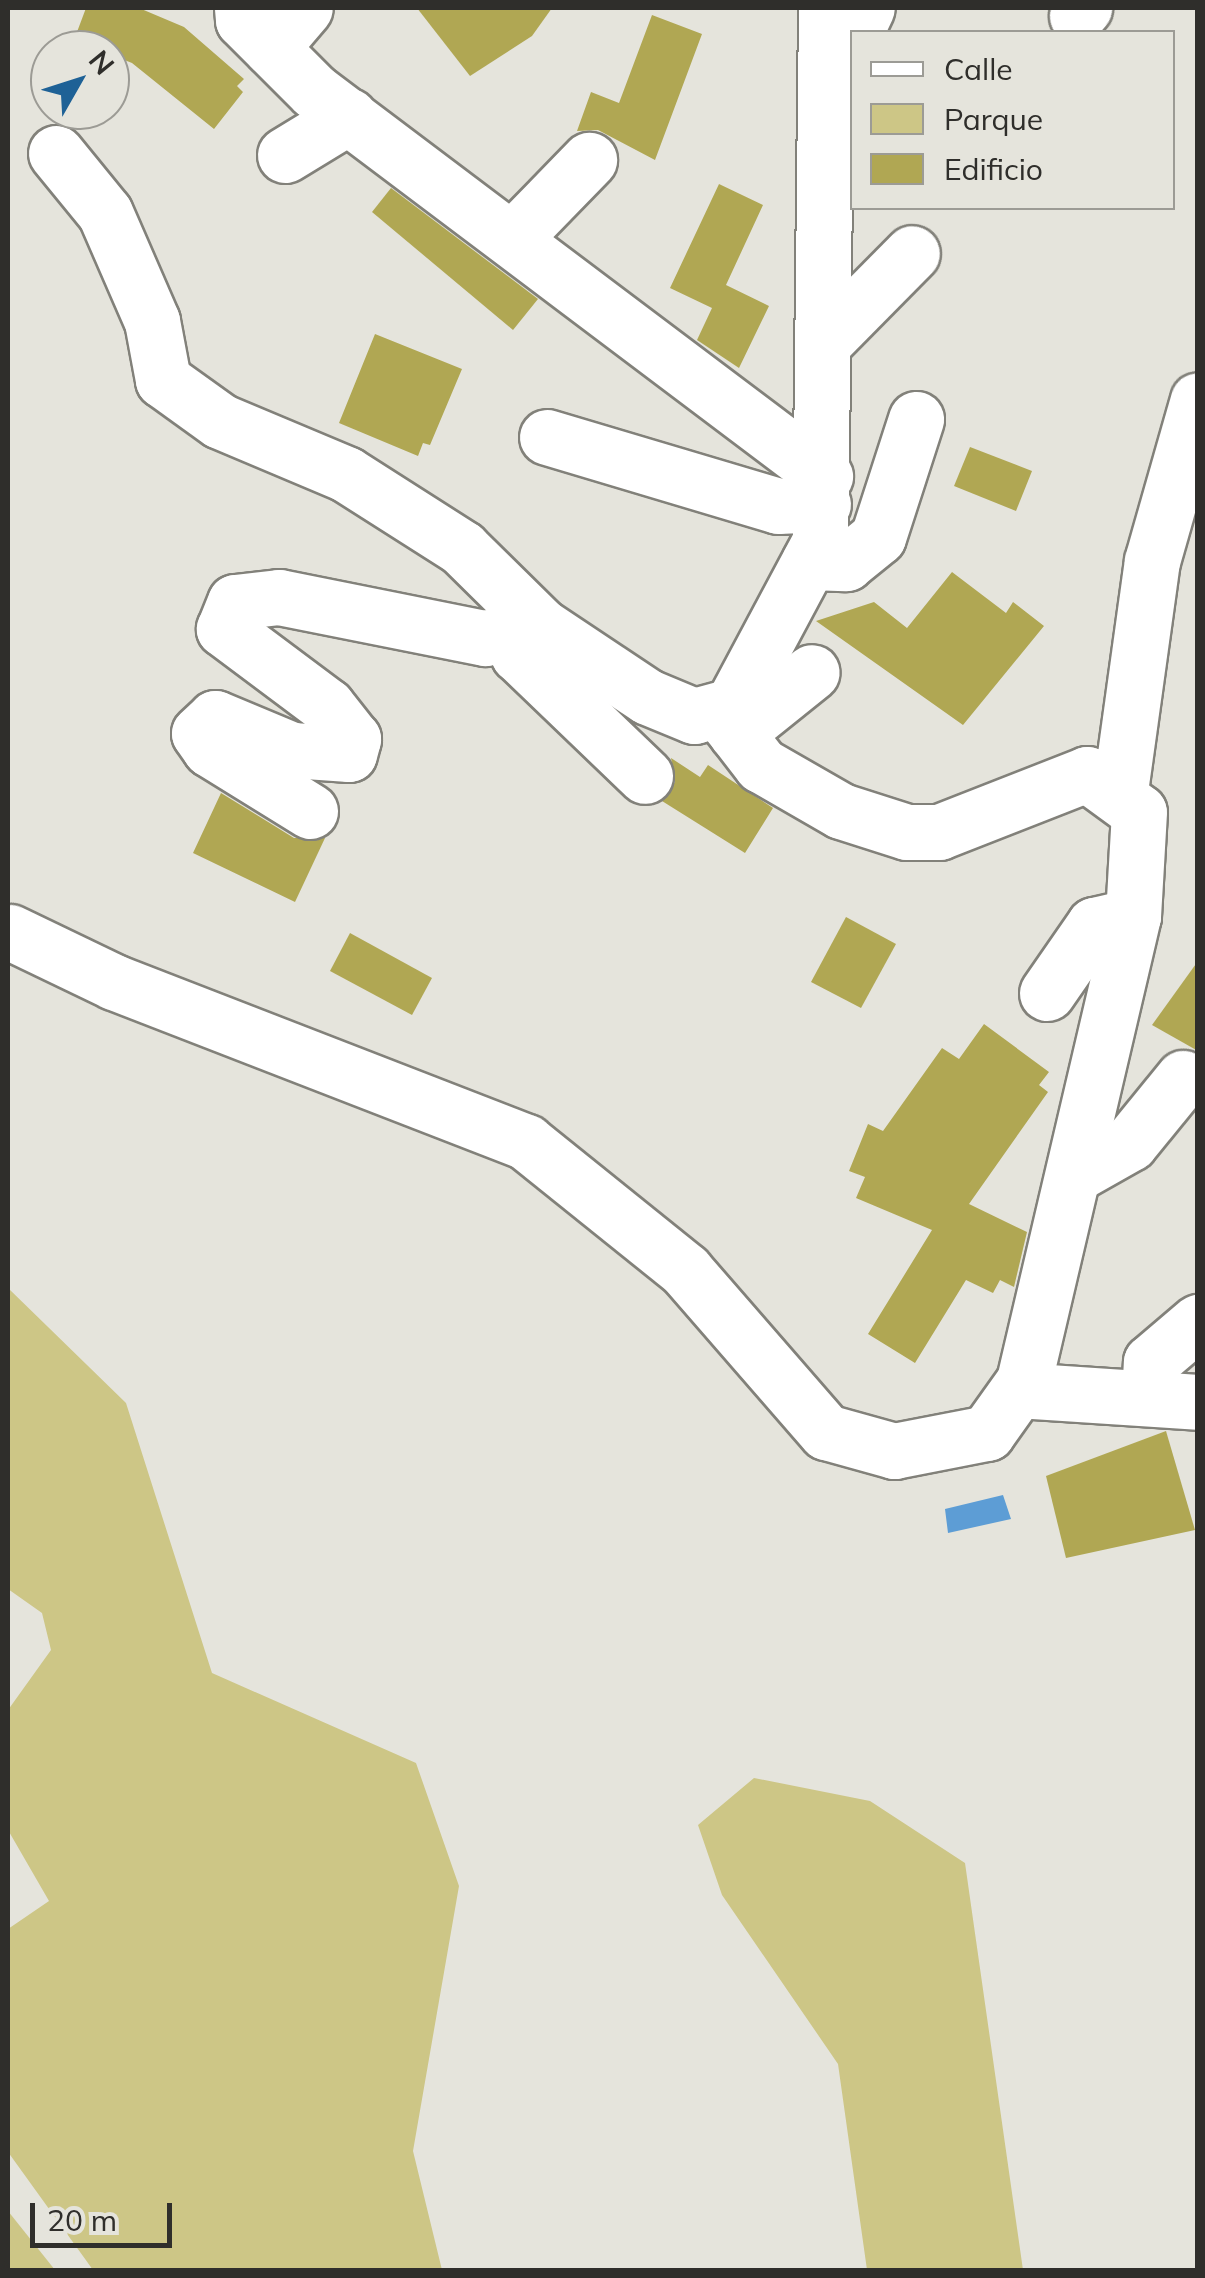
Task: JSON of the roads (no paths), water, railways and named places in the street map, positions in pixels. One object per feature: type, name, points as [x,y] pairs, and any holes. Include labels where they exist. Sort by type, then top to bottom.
[{"type":"street","points":[[247,21],[306,8]]},
{"type":"street","points":[[734,720],[808,562],[824,490],[826,340],[840,15]]},
{"type":"street","points":[[247,21],[349,116],[516,235],[824,490]]},
{"type":"street","points":[[285,155],[349,116]]},
{"type":"street","points":[[56,153],[104,213],[152,321],[163,380],[220,421],[346,474],[445,538],[527,629],[648,697],[694,716],[734,720],[812,672]]},
{"type":"street","points":[[516,235],[588,160]]},
{"type":"street","points":[[826,340],[912,253]]},
{"type":"street","points":[[1120,791],[1152,561],[1198,400]]},
{"type":"street","points":[[808,562],[846,564],[878,538],[916,420]]},
{"type":"street","points":[[547,437],[778,506],[824,490]]},
{"type":"street","points":[[310,811],[210,750],[199,733],[215,718],[292,750],[349,754],[353,739],[327,706],[224,629],[234,602],[279,596],[485,638],[527,629]]},
{"type":"street","points":[[527,629],[518,654],[645,776]]},
{"type":"street","points":[[10,932],[114,982],[526,1142],[686,1270],[826,1432],[894,1452],[986,1433],[1024,1381],[1077,1172],[1132,916],[1139,812],[1120,791],[1087,774],[939,832],[907,832],[842,811],[760,765],[734,720]]},
{"type":"street","points":[[1047,993],[1094,924],[1132,916]]},
{"type":"street","points":[[1077,1172],[1130,1142],[1184,1078]]},
{"type":"street","points":[[1173,1400],[1152,1362],[1198,1322]]},
{"type":"street","points":[[1024,1381],[1033,1391],[1173,1400]]},
{"type":"water","points":[[1003,1495],[1011,1519],[948,1533],[945,1509]]}]
